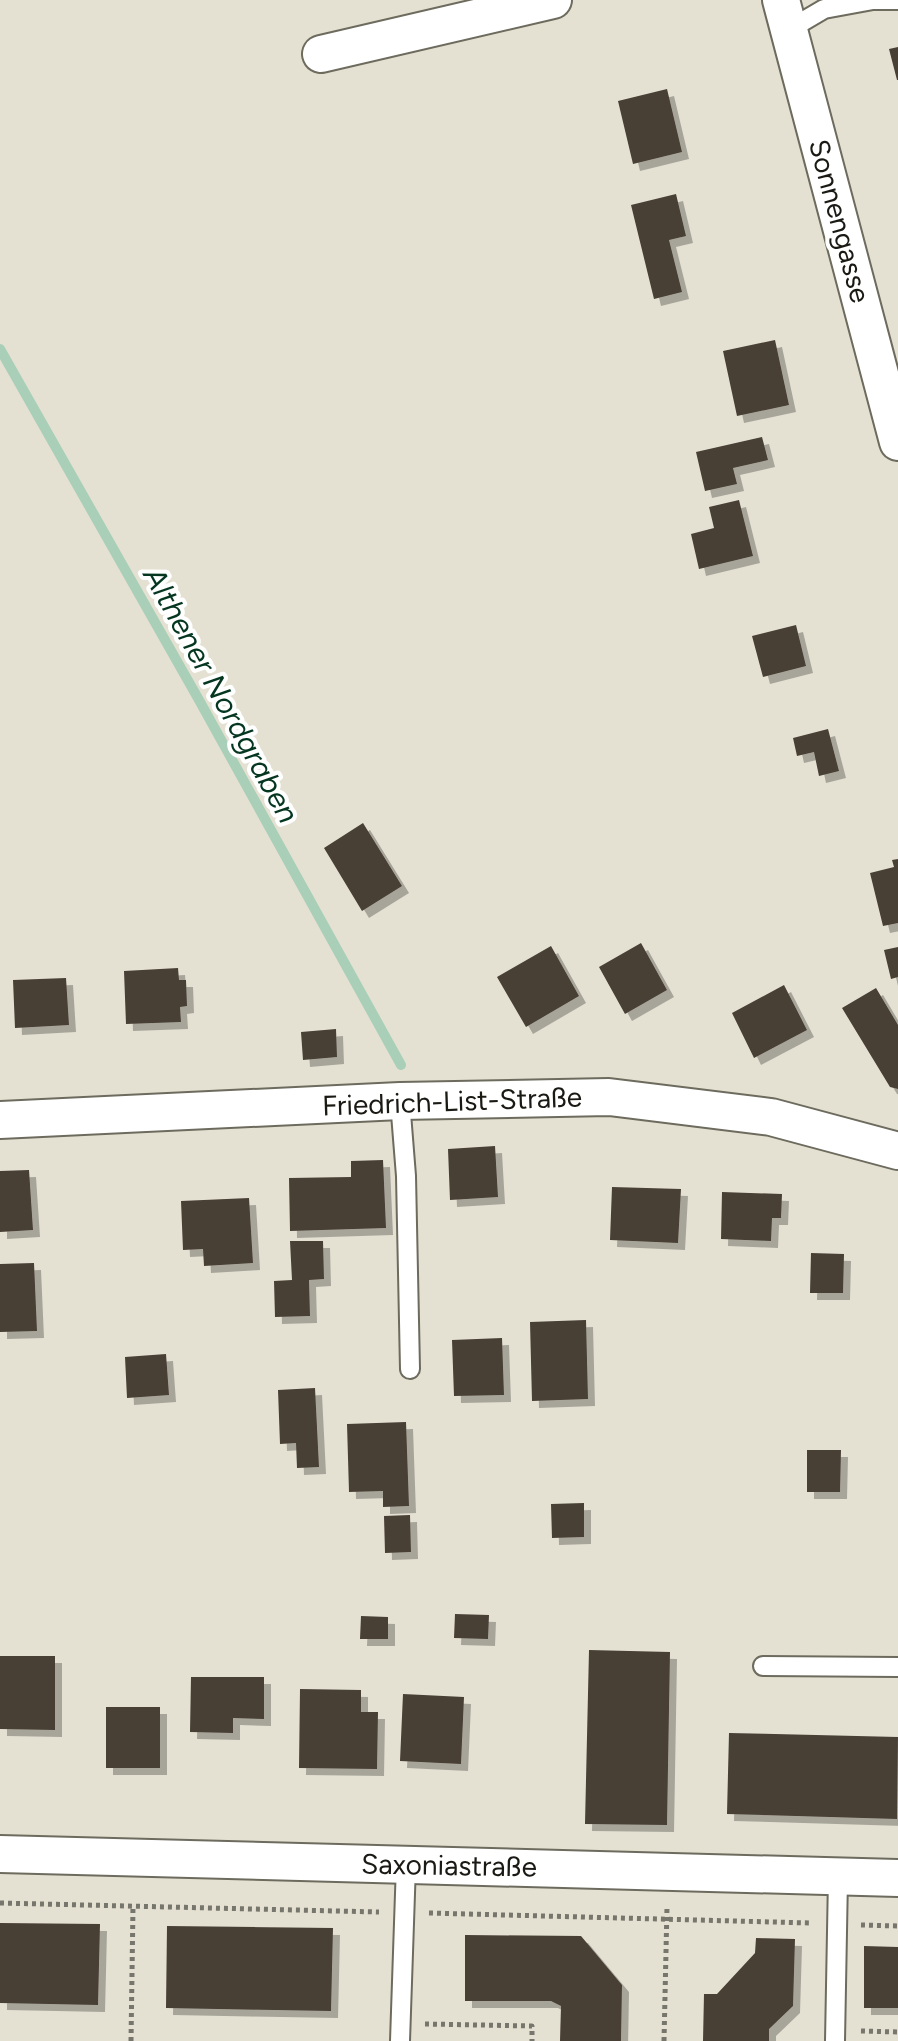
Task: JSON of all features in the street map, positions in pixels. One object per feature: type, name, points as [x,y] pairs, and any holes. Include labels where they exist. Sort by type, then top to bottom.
[{"type":"street","points":[[321,54],[553,0]]},
{"type":"street","name":"Sonnengasse","points":[[785,14],[898,442]]},
{"type":"street","name":"Friedrich-List-Straße","points":[[0,1120],[400,1101],[609,1097],[771,1117],[898,1151]]},
{"type":"street","name":"Saxoniastraße","points":[[0,1854],[898,1878]]},
{"type":"lane","points":[[785,14],[873,0],[898,0]]},
{"type":"lane","points":[[400,1101],[406,1176],[410,1369]]},
{"type":"lane","points":[[763,1666],[898,1667]]},
{"type":"lane","points":[[400,2033],[406,1864]]},
{"type":"lane","points":[[836,2036],[838,1877]]},
{"type":"path","points":[[664,2041],[668,1870]]},
{"type":"path","points":[[0,1903],[898,1926]]},
{"type":"path","points":[[131,2041],[133,1906]]},
{"type":"path","points":[[400,2033],[532,2026],[532,2041]]},
{"type":"path","points":[[836,2036],[898,2032]]},
{"type":"building","points":[[898,47],[898,80],[897,80],[889,49]]},
{"type":"building","points":[[667,89],[682,152],[633,164],[618,101]]},
{"type":"building","points":[[676,194],[686,236],[669,240],[682,292],[654,299],[631,205]]},
{"type":"building","points":[[775,340],[789,405],[737,416],[723,351]]},
{"type":"building","points":[[762,437],[768,460],[733,468],[737,484],[705,491],[696,452]]},
{"type":"building","points":[[739,500],[753,556],[699,569],[691,534],[714,528],[709,507]]},
{"type":"building","points":[[796,625],[806,666],[763,677],[752,636]]},
{"type":"building","points":[[828,729],[839,771],[819,776],[814,752],[797,756],[793,738]]},
{"type":"building","points":[[363,823],[402,886],[362,911],[324,848]]},
{"type":"building","points":[[898,859],[898,923],[883,926],[870,873],[894,867],[892,860]]},
{"type":"building","points":[[641,943],[667,990],[625,1014],[599,967]]},
{"type":"building","points":[[551,946],[579,996],[526,1027],[497,977]]},
{"type":"building","points":[[898,947],[898,977],[891,979],[884,950]]},
{"type":"building","points":[[178,968],[179,980],[186,980],[187,1006],[180,1007],[181,1022],[126,1024],[124,971]]},
{"type":"building","points":[[66,978],[69,1025],[15,1028],[13,980]]},
{"type":"building","points":[[784,985],[807,1030],[754,1058],[732,1013]]},
{"type":"building","points":[[876,988],[898,1025],[898,1089],[890,1087],[842,1008]]},
{"type":"building","points":[[336,1029],[337,1057],[303,1060],[301,1032]]},
{"type":"building","points":[[495,1146],[498,1197],[450,1200],[448,1149]]},
{"type":"building","points":[[383,1160],[386,1228],[290,1231],[289,1178],[351,1177],[351,1161]]},
{"type":"building","points":[[29,1170],[33,1230],[0,1232],[0,1171]]},
{"type":"building","points":[[612,1187],[681,1189],[678,1243],[610,1240]]},
{"type":"building","points":[[722,1192],[782,1194],[781,1218],[772,1218],[771,1241],[721,1239]]},
{"type":"building","points":[[249,1198],[253,1263],[204,1266],[203,1249],[183,1250],[181,1201]]},
{"type":"building","points":[[290,1241],[323,1241],[324,1279],[309,1280],[310,1316],[275,1317],[274,1281],[292,1280]]},
{"type":"building","points":[[811,1253],[844,1254],[843,1293],[810,1293]]},
{"type":"building","points":[[34,1263],[37,1331],[0,1332],[0,1264]]},
{"type":"building","points":[[586,1320],[588,1399],[532,1401],[530,1322]]},
{"type":"building","points":[[502,1338],[504,1395],[454,1396],[452,1340]]},
{"type":"building","points":[[166,1354],[169,1395],[127,1398],[125,1357]]},
{"type":"building","points":[[315,1388],[319,1467],[297,1468],[296,1443],[280,1444],[278,1390]]},
{"type":"building","points":[[406,1422],[409,1506],[383,1507],[383,1491],[349,1492],[347,1424]]},
{"type":"building","points":[[807,1450],[841,1450],[840,1492],[807,1492]]},
{"type":"building","points":[[584,1503],[584,1537],[552,1538],[551,1504]]},
{"type":"building","points":[[410,1515],[411,1552],[385,1553],[384,1516]]},
{"type":"building","points":[[455,1614],[489,1615],[488,1639],[454,1638]]},
{"type":"building","points":[[361,1616],[388,1617],[388,1639],[360,1639]]},
{"type":"building","points":[[589,1650],[670,1652],[667,1825],[585,1824]]},
{"type":"building","points":[[0,1656],[55,1656],[55,1730],[0,1729]]},
{"type":"building","points":[[191,1677],[264,1677],[264,1719],[233,1718],[233,1733],[190,1732]]},
{"type":"building","points":[[300,1689],[361,1690],[361,1712],[378,1712],[377,1769],[299,1768]]},
{"type":"building","points":[[403,1694],[464,1697],[461,1764],[400,1761]]},
{"type":"building","points":[[106,1707],[160,1707],[160,1768],[106,1768]]},
{"type":"building","points":[[729,1733],[898,1737],[897,1819],[727,1814]]},
{"type":"building","points":[[0,1923],[100,1924],[98,2005],[0,2003]]},
{"type":"building","points":[[167,1926],[333,1928],[331,2011],[166,2008]]},
{"type":"building","points":[[465,1935],[581,1936],[622,1985],[621,2041],[560,2041],[561,2006],[551,2001],[465,2001]]},
{"type":"building","points":[[756,1938],[795,1939],[793,2006],[769,2029],[769,2041],[703,2041],[704,1994],[717,1994],[755,1953]]},
{"type":"building","points":[[864,1946],[898,1947],[898,2008],[864,2008]]},
{"type":"waterway","name":"Althener Nordgraben","points":[[0,349],[401,1065]]}]
